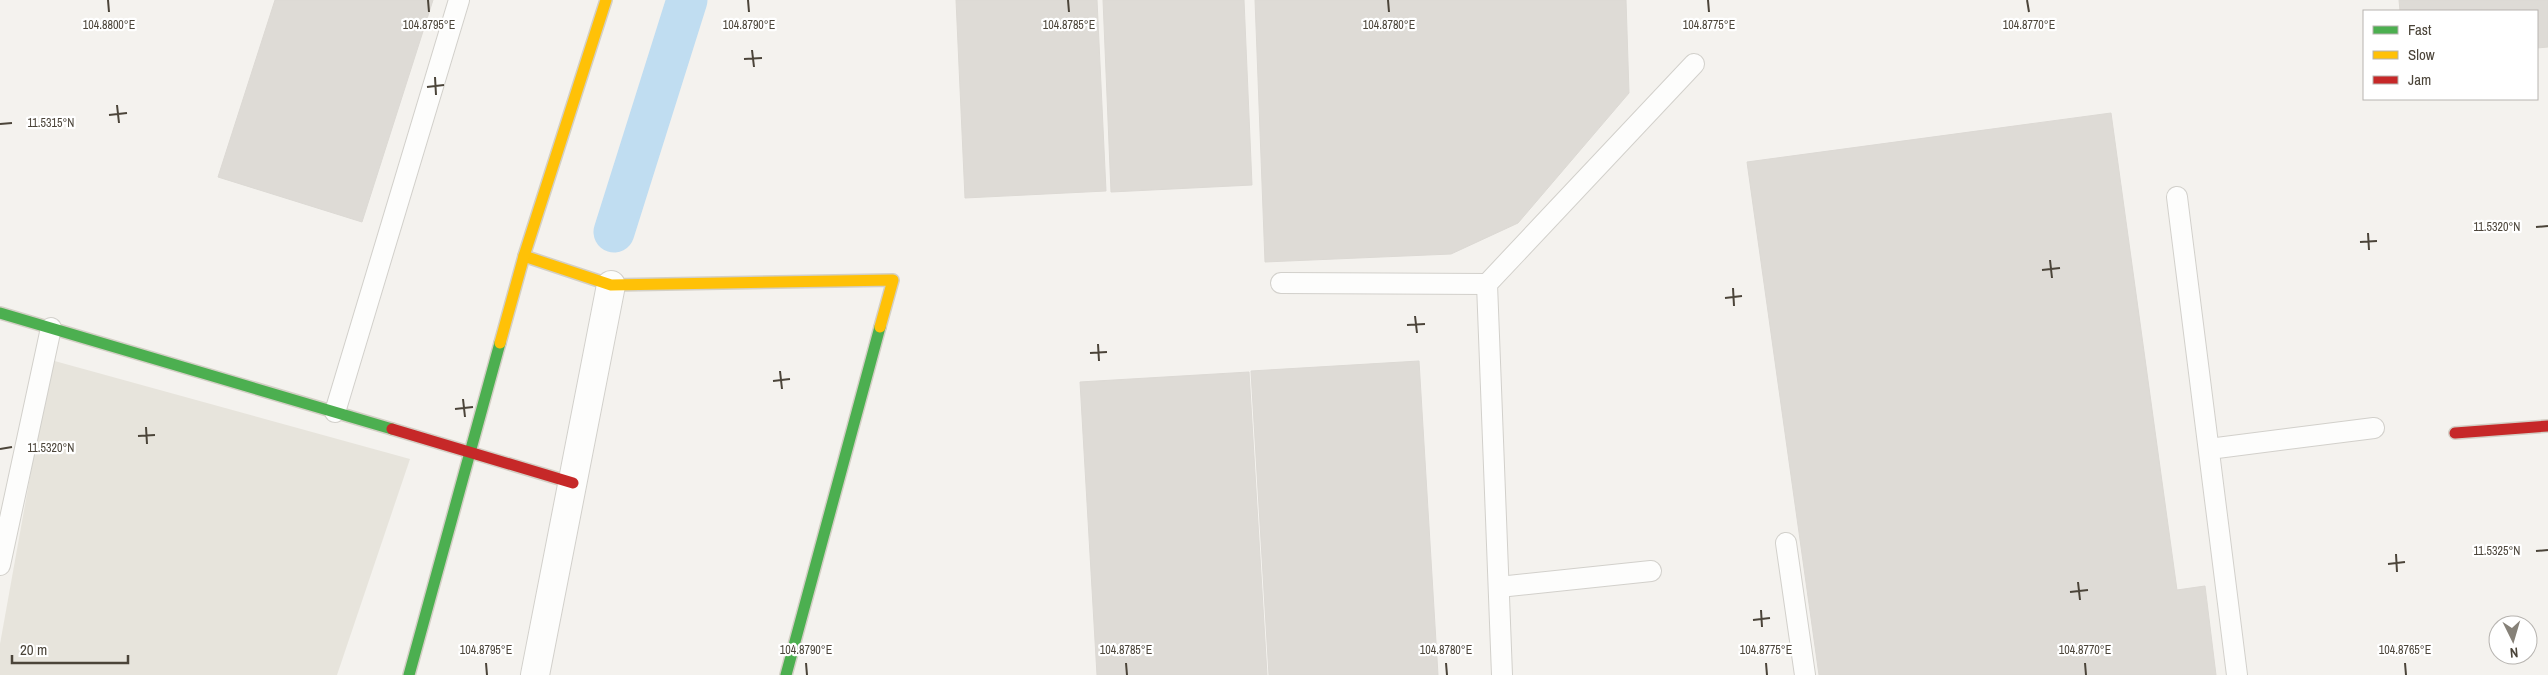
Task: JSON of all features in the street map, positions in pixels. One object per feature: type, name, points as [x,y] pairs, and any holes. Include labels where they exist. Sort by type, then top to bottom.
[{"type":"street","points":[[409,675],[524,256],[606,0]]},
{"type":"street","points":[[524,256],[611,285],[893,280],[786,675]]},
{"type":"street","points":[[535,675],[611,285]]},
{"type":"street","points":[[0,313],[573,483]]},
{"type":"street","points":[[2455,433],[2548,426]]},
{"type":"lane","points":[[335,412],[459,0]]},
{"type":"lane","points":[[1502,675],[1487,284],[1694,64]]},
{"type":"lane","points":[[2177,197],[2237,675]]},
{"type":"lane","points":[[1281,283],[1487,284]]},
{"type":"lane","points":[[0,564],[51,328]]},
{"type":"lane","points":[[2209,449],[2374,428]]},
{"type":"lane","points":[[1786,543],[1805,675]]},
{"type":"lane","points":[[1498,587],[1651,571]]},
{"type":"shaded area","points":[[51,360],[410,459],[337,675],[0,675],[0,644]]},
{"type":"building","points":[[275,0],[433,0],[362,222],[218,177]]},
{"type":"building","points":[[956,0],[1097,0],[1106,191],[965,198]]},
{"type":"building","points":[[1103,0],[1244,0],[1252,185],[1111,192]]},
{"type":"building","points":[[1255,0],[1626,0],[1629,93],[1518,223],[1451,254],[1265,262]]},
{"type":"building","points":[[2399,0],[2548,0],[2548,47],[2538,48],[2538,10],[2400,10]]},
{"type":"building","points":[[2111,113],[2177,590],[2205,586],[2216,675],[1819,675],[1747,162]]},
{"type":"building","points":[[1419,361],[1438,675],[1269,675],[1251,371]]},
{"type":"building","points":[[1249,372],[1267,675],[1097,675],[1080,382]]},
{"type":"waterway","points":[[614,232],[687,0]]},
{"type":"traffic: fast","points":[[0,313],[392,429]]},
{"type":"traffic: fast","points":[[786,675],[880,327]]},
{"type":"traffic: fast","points":[[409,675],[500,343]]},
{"type":"traffic: slow","points":[[500,343],[524,256],[606,0]]},
{"type":"traffic: slow","points":[[524,256],[611,285],[893,280],[880,327]]},
{"type":"traffic: jam","points":[[2455,433],[2548,426]]},
{"type":"traffic: jam","points":[[392,429],[573,483]]}]
